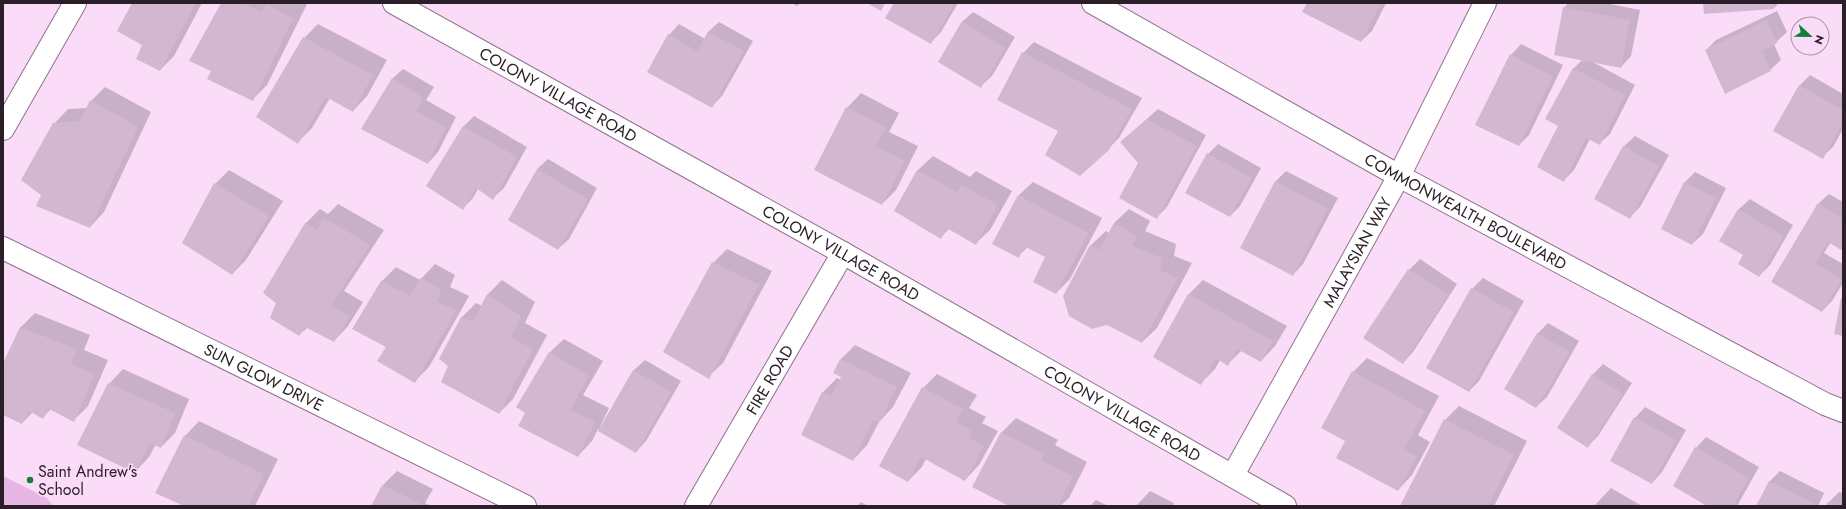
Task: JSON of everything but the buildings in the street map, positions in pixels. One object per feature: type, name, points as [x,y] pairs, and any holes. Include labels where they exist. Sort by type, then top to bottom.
[{"type":"street","points":[[3,129],[75,3]]},
{"type":"street","name":"COLONY VILLAGE ROAD","points":[[394,3],[842,253],[1285,506]]},
{"type":"street","name":"COMMONWEALTH BOULEVARD","points":[[1093,3],[1399,176],[1826,404],[1843,411]]},
{"type":"street","name":"MALAYSIAN WAY","points":[[1233,476],[1399,176],[1485,3]]},
{"type":"street","name":"SUN GLOW DRIVE","points":[[3,248],[525,506]]},
{"type":"street","name":"FIRE ROAD","points":[[696,506],[842,253]]},
{"type":"shaded area","points":[[3,476],[47,498],[53,506],[3,506]]},
{"type":"place","name":"Saint Andrew's School","points":[[30,480]]}]
